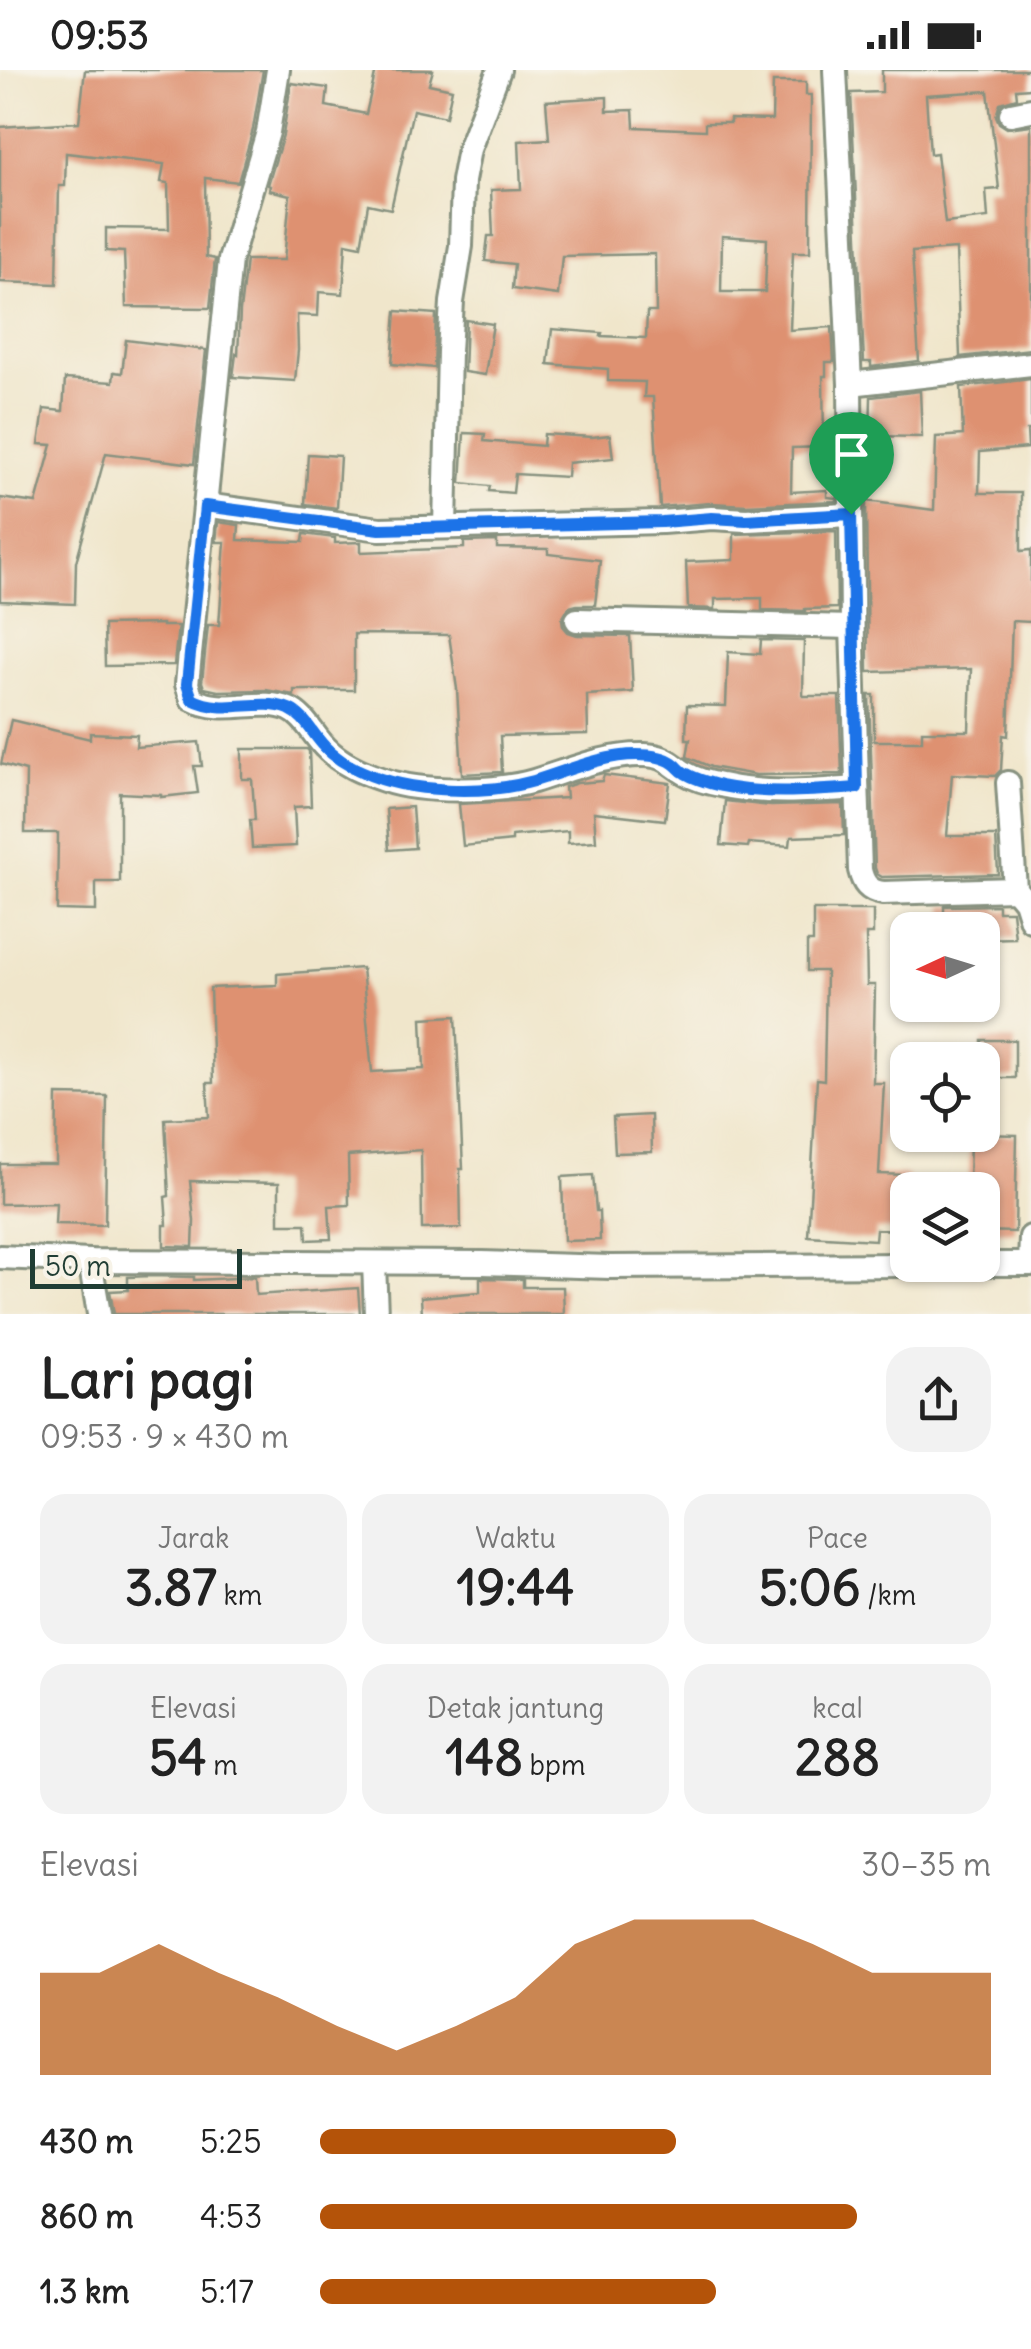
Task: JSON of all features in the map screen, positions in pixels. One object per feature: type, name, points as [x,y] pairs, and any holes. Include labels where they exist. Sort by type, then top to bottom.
[{"type":"street","points":[[278,70],[268,132],[230,260],[187,684],[192,699],[205,706],[268,705],[290,709],[344,763],[390,782],[417,786],[494,788],[618,756],[636,755],[656,756],[672,762],[684,773],[736,788],[857,788]]},
{"type":"street","points":[[446,527],[449,351],[452,302],[462,246],[464,181],[469,149],[499,70]]},
{"type":"street","points":[[836,70],[850,384],[852,627],[862,880],[874,892],[894,894],[1015,889]]},
{"type":"street","points":[[850,384],[1031,364]]},
{"type":"street","points":[[205,506],[380,529],[851,514]]},
{"type":"street","points":[[577,620],[852,627]]},
{"type":"street","points":[[1008,783],[1015,889],[1025,901],[1031,920]]},
{"type":"street","points":[[1000,1264],[1031,1264],[1031,1237]]},
{"type":"street","points":[[0,1257],[610,1267],[890,1265]]},
{"type":"street","points":[[90,1261],[99,1314]]},
{"type":"street","points":[[374,1264],[376,1314]]},
{"type":"building","points":[[85,70],[263,70],[253,129],[238,182],[205,178],[206,257],[215,259],[210,308],[126,307],[124,252],[106,251],[106,228],[169,229],[168,183],[161,182],[164,164],[66,153],[65,186],[59,186],[57,284],[0,282],[0,127],[79,122]]},
{"type":"building","points":[[376,70],[433,70],[429,84],[452,89],[446,117],[413,110],[391,209],[368,204],[361,246],[346,243],[343,294],[319,292],[318,316],[297,315],[295,381],[233,377],[246,260],[284,260],[290,195],[269,190],[268,185],[283,135],[291,83],[328,88],[326,106],[366,114]]},
{"type":"building","points":[[882,70],[1031,70],[1031,88],[1016,89],[1017,98],[1000,103],[996,116],[1007,128],[1031,125],[1031,349],[960,357],[956,249],[912,252],[919,361],[871,367],[871,362],[864,362],[851,93],[882,92]],"holes":[[[988,91],[999,189],[986,190],[988,218],[945,223],[937,153],[930,154],[926,95]]]},
{"type":"building","points":[[773,82],[806,82],[806,95],[811,95],[810,252],[793,252],[790,330],[832,327],[834,362],[826,362],[823,376],[824,447],[792,448],[791,492],[827,490],[827,497],[836,501],[660,507],[653,397],[644,397],[645,382],[608,381],[608,369],[548,364],[552,329],[646,338],[647,312],[656,312],[655,254],[562,256],[558,295],[512,289],[514,264],[485,261],[488,236],[493,236],[491,190],[521,189],[519,141],[549,139],[546,101],[607,97],[607,111],[633,110],[634,127],[705,130],[705,123],[730,123],[730,119],[772,120]],"holes":[[[722,236],[767,239],[765,292],[721,292]]]},
{"type":"building","points":[[396,311],[436,314],[434,368],[392,364]]},
{"type":"building","points":[[466,320],[493,324],[485,375],[464,372]]},
{"type":"building","points":[[126,340],[206,350],[194,464],[106,453],[76,562],[75,604],[0,601],[0,498],[36,503],[52,445],[39,444],[44,409],[63,411],[65,379],[113,382],[114,372],[122,373]]},
{"type":"building","points":[[1031,379],[1028,448],[980,452],[979,493],[1021,493],[1021,551],[1031,550],[1031,622],[1012,621],[1008,736],[1003,735],[1001,770],[995,776],[952,774],[947,836],[996,836],[998,874],[882,877],[875,868],[869,695],[874,695],[874,741],[922,741],[922,731],[969,731],[971,669],[868,672],[866,501],[934,510],[936,437],[963,435],[961,387]]},
{"type":"building","points":[[920,391],[922,437],[870,436],[871,397]]},
{"type":"building","points":[[464,433],[485,434],[484,441],[543,446],[544,434],[610,435],[613,458],[568,463],[567,477],[515,474],[513,493],[489,491],[490,486],[461,483]]},
{"type":"building","points":[[308,454],[340,456],[337,508],[305,504]]},
{"type":"building","points":[[218,522],[239,525],[238,540],[303,542],[304,534],[335,538],[335,543],[361,542],[361,552],[464,548],[464,542],[497,541],[497,548],[548,549],[548,554],[600,560],[595,605],[569,607],[562,619],[563,626],[577,635],[630,636],[633,692],[587,695],[588,734],[500,736],[502,772],[462,774],[449,635],[354,634],[354,690],[294,690],[294,695],[204,688],[208,625],[219,625],[225,542],[216,542]]},
{"type":"building","points":[[836,531],[837,608],[762,610],[762,598],[715,599],[715,609],[688,608],[686,562],[734,560],[734,534]]},
{"type":"building","points":[[104,625],[178,626],[174,665],[105,666]]},
{"type":"building","points":[[761,640],[804,641],[803,696],[839,696],[842,774],[756,775],[711,767],[687,757],[687,705],[726,706],[728,652],[760,654]]},
{"type":"building","points":[[11,720],[90,739],[90,733],[137,735],[136,747],[199,742],[202,766],[194,766],[198,793],[161,797],[120,793],[120,882],[96,882],[96,911],[57,910],[58,833],[25,833],[26,771],[1,764]]},
{"type":"building","points":[[242,749],[309,751],[311,806],[294,807],[296,846],[252,848],[252,779],[242,779]]},
{"type":"building","points":[[604,775],[670,783],[665,820],[594,812],[596,841],[568,843],[568,831],[463,846],[459,804],[566,798],[565,787],[602,781]]},
{"type":"building","points":[[725,801],[771,806],[843,804],[844,835],[791,837],[790,846],[721,845]]},
{"type":"building","points":[[412,807],[415,848],[389,850],[386,809]]},
{"type":"building","points":[[998,905],[998,911],[1012,911],[1015,938],[1000,938],[1000,912],[944,912],[944,906]]},
{"type":"building","points":[[813,910],[873,910],[873,934],[866,934],[867,985],[875,985],[873,1083],[884,1083],[879,1174],[890,1174],[890,1230],[876,1229],[875,1240],[808,1236],[817,1079],[824,1080],[826,971],[807,971],[807,942],[813,942]]},
{"type":"building","points":[[362,968],[372,1072],[424,1069],[422,1018],[456,1016],[463,1169],[461,1228],[422,1229],[421,1150],[348,1156],[349,1205],[329,1206],[331,1239],[307,1240],[306,1224],[279,1224],[279,1183],[190,1181],[193,1247],[164,1246],[165,1197],[169,1196],[165,1119],[209,1117],[207,1083],[213,1083],[210,988],[277,985],[277,974]]},
{"type":"building","points":[[1015,1040],[1015,1078],[1000,1078],[1000,1042],[982,1042]]},
{"type":"building","points":[[57,1095],[107,1096],[105,1225],[55,1224],[56,1203],[0,1204],[0,1164],[56,1164]]},
{"type":"building","points":[[651,1115],[652,1152],[615,1153],[613,1117]]},
{"type":"building","points":[[1000,1135],[1017,1135],[1015,1232],[1000,1232],[1000,1172],[969,1172],[970,1152],[1000,1152]]},
{"type":"building","points":[[593,1175],[600,1240],[564,1241],[562,1177]]},
{"type":"building","points":[[128,1277],[194,1280],[255,1277],[256,1295],[358,1288],[360,1314],[114,1314],[110,1291],[128,1290]]},
{"type":"building","points":[[480,1278],[523,1279],[523,1287],[563,1287],[564,1314],[422,1314],[421,1297],[480,1292]]},
{"type":"route","points":[[205,506],[380,529],[851,514],[857,788],[736,788],[684,773],[672,762],[656,756],[636,755],[618,756],[494,788],[390,782],[344,763],[290,709],[268,705],[205,706],[192,699],[187,684],[205,506]]}]
